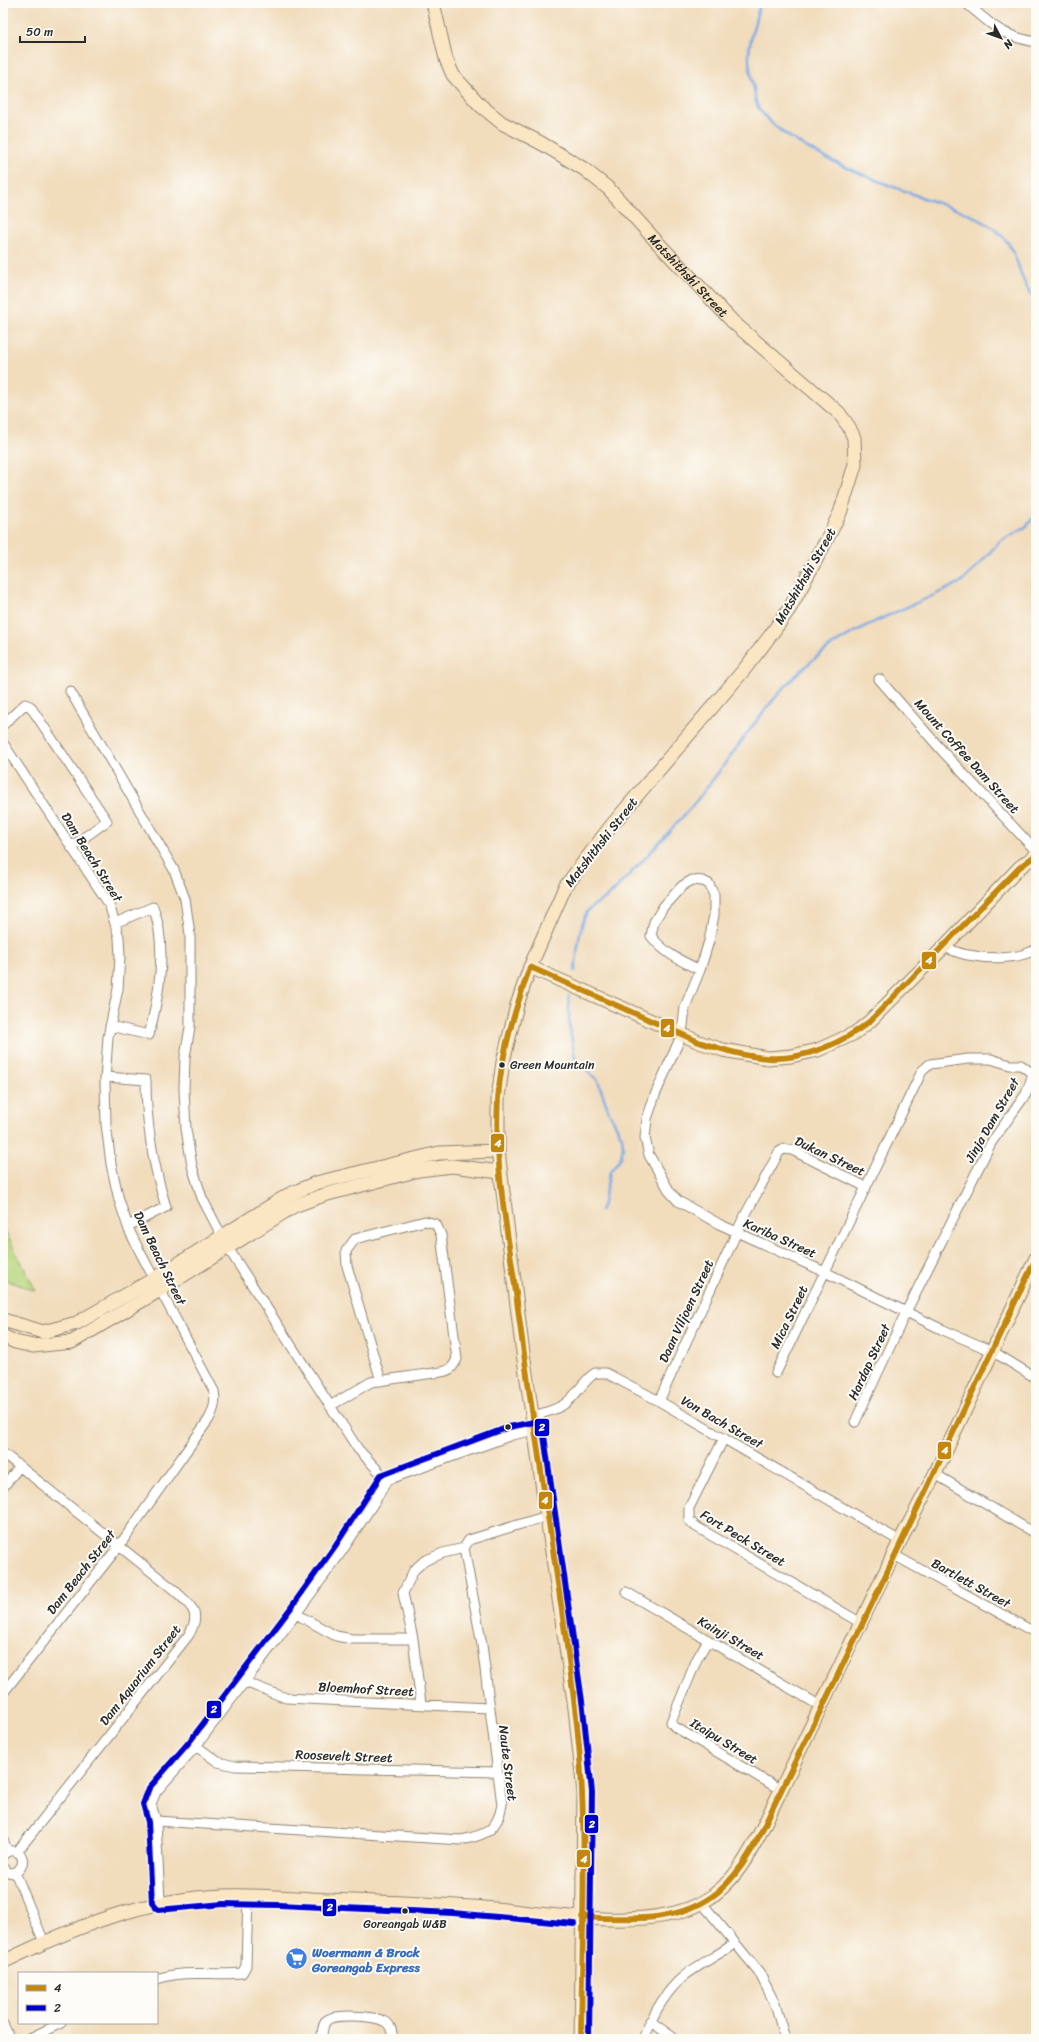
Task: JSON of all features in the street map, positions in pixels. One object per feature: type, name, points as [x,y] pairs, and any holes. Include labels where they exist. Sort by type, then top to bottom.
[{"type":"street","name":"Matshithshi Street","points":[[433,3],[446,59],[453,75],[480,105],[502,123],[541,143],[584,169],[609,189],[733,322],[839,413],[849,427],[854,438],[855,465],[840,513],[790,608],[743,671],[611,826],[565,887],[530,967],[516,1005],[503,1062],[498,1097],[498,1151],[500,1172],[522,1346],[575,1709],[584,1794],[581,2039]]},
{"type":"street","points":[[966,3],[996,29],[1005,34],[1036,42]]},
{"type":"street","name":"Mount Coffee Dam Street","points":[[879,679],[945,754],[1036,851]]},
{"type":"street","points":[[70,691],[174,870],[185,899],[190,934],[190,1027],[184,1090],[186,1129],[192,1166],[202,1198],[228,1248],[358,1449],[387,1480]]},
{"type":"street","points":[[3,725],[25,704],[30,706],[107,821],[71,847]]},
{"type":"street","name":"Dam Beach Street","points":[[3,744],[109,904],[119,937],[120,957],[118,989],[110,1026],[106,1077],[106,1124],[111,1164],[118,1200],[128,1226],[157,1284],[214,1390],[214,1408],[209,1419],[119,1546],[3,1693]]},
{"type":"street","points":[[530,967],[682,1034],[723,1050],[768,1058],[791,1056],[818,1050],[838,1042],[860,1029],[944,948],[1020,867],[1036,855]]},
{"type":"street","name":"Kariba Street","points":[[700,970],[669,954],[659,946],[651,936],[654,922],[664,907],[682,886],[692,880],[703,881],[709,884],[714,895],[714,915],[709,941],[700,970],[685,1007],[682,1034],[655,1096],[647,1119],[645,1138],[649,1155],[664,1184],[678,1201],[738,1233],[825,1272],[906,1312],[992,1351],[1036,1378]]},
{"type":"street","points":[[110,1026],[149,1035],[156,1006],[161,967],[157,919],[153,907],[115,923]]},
{"type":"street","points":[[944,948],[967,955],[994,957],[1025,954],[1036,949]]},
{"type":"street","name":"Jinja Dam Street","points":[[825,1272],[915,1082],[922,1071],[930,1064],[968,1059],[991,1059],[1021,1065],[1033,1074],[1026,1094],[991,1143],[906,1312]]},
{"type":"street","points":[[106,1077],[146,1080],[146,1111],[150,1145],[166,1207],[128,1226]]},
{"type":"street","name":"Dukan Street","points":[[738,1233],[773,1161],[779,1152],[784,1149],[792,1150],[866,1186]]},
{"type":"street","points":[[3,1336],[15,1342],[33,1346],[72,1342],[157,1284],[221,1236],[288,1195],[316,1183],[438,1153],[498,1151]]},
{"type":"street","points":[[3,1320],[43,1332],[61,1329],[77,1323],[209,1258],[228,1248],[294,1206],[324,1194],[419,1170],[452,1166],[500,1172]]},
{"type":"street","points":[[330,1406],[365,1385],[380,1381],[448,1371],[457,1359],[441,1235],[436,1224],[430,1221],[355,1239],[346,1251],[347,1266],[380,1381]]},
{"type":"street","name":"Daan Viljoen Street","points":[[660,1401],[738,1233]]},
{"type":"street","points":[[3,1962],[44,1942],[104,1918],[160,1902],[223,1896],[454,1905],[582,1917],[635,1919],[657,1918],[702,1903],[718,1892],[737,1872],[752,1850],[822,1707],[900,1541],[935,1474],[1036,1258]]},
{"type":"street","name":"Mica Street","points":[[776,1373],[825,1272]]},
{"type":"street","name":"Hardap Street","points":[[855,1422],[906,1312]]},
{"type":"street","name":"Von Bach Street","points":[[533,1416],[560,1407],[596,1373],[606,1373],[660,1401],[900,1541]]},
{"type":"street","points":[[160,1902],[156,1822],[151,1804],[156,1792],[196,1746],[296,1614],[376,1502],[387,1480],[512,1435],[535,1430]]},
{"type":"street","name":"Fort Peck Street","points":[[724,1438],[689,1508],[689,1520],[695,1526],[861,1623]]},
{"type":"street","name":"Dam Aquarium Street","points":[[3,1453],[192,1606],[196,1617],[194,1627],[9,1853]]},
{"type":"street","points":[[3,1487],[20,1466]]},
{"type":"street","points":[[935,1474],[1036,1534]]},
{"type":"street","points":[[421,1704],[413,1639],[403,1594],[407,1581],[414,1570],[424,1561],[443,1553],[464,1548],[469,1540],[547,1516]]},
{"type":"street","name":"Naute Street","points":[[156,1822],[461,1840],[476,1837],[488,1832],[499,1820],[502,1805],[488,1708],[482,1645],[464,1548]]},
{"type":"street","name":"Bartlett Street","points":[[894,1555],[1036,1633]]},
{"type":"street","name":"Kainji Street","points":[[626,1592],[822,1707]]},
{"type":"street","points":[[296,1614],[336,1636],[352,1639],[413,1639]]},
{"type":"street","name":"Itaipu Street","points":[[708,1640],[697,1659],[672,1722],[675,1727],[781,1790]]},
{"type":"street","name":"Bloemhof Street","points":[[245,1682],[286,1698],[488,1708]]},
{"type":"street","name":"Roosevelt Street","points":[[196,1746],[218,1762],[235,1766],[497,1772]]},
{"type":"street","points":[[3,1840],[9,1853],[22,1857],[22,1864],[15,1872]]},
{"type":"street","points":[[4,1870],[15,1872]]},
{"type":"street","points":[[15,1872],[44,1942]]},
{"type":"street","points":[[158,1980],[173,1974],[190,1972],[242,1973],[246,1966],[248,1896]]},
{"type":"street","points":[[702,1903],[759,1972],[772,1998],[785,2039]]},
{"type":"street","points":[[643,2039],[650,2021],[664,1997],[684,1976],[735,1943]]},
{"type":"street","points":[[322,2039],[322,2027],[334,2016],[370,2017],[385,2021],[392,2028],[393,2039]]},
{"type":"street","points":[[650,2021],[675,2039]]},
{"type":"street","points":[[3,2024],[10,2039]]},
{"type":"street","points":[[28,2039],[59,2024]]},
{"type":"green space","points":[[3,1227],[36,1291],[3,1279]]},
{"type":"waterway","points":[[760,3],[753,28],[749,62],[756,103],[770,122],[811,150],[837,163],[863,175],[967,214],[991,227],[1006,240],[1011,248],[1025,284],[1036,301]]},
{"type":"waterway","points":[[575,971],[580,933],[587,912],[614,891],[685,814],[702,794],[764,711],[799,672],[835,643],[852,633],[961,582],[1000,541],[1027,526],[1036,514]]},
{"type":"waterway","points":[[569,996],[569,1024],[575,1058],[598,1081],[609,1112],[622,1137],[623,1146],[621,1157],[610,1172],[601,1211]]},
{"type":"transit line","name":"4","points":[[530,967],[699,1042],[733,1052],[768,1058],[782,1058],[809,1053],[835,1043],[870,1021],[1020,867],[1036,855]]},
{"type":"transit line","name":"4","points":[[530,967],[505,1048],[498,1099],[498,1148],[505,1221],[568,1656],[579,1749],[582,1791],[584,1873],[581,2039]]},
{"type":"transit line","name":"4","points":[[582,1917],[653,1917],[687,1910],[718,1892],[728,1883],[744,1862],[764,1827],[815,1722],[1036,1258]]},
{"type":"transit line","name":"2","points":[[574,1924],[453,1913],[279,1905],[223,1904],[158,1910],[152,1903],[148,1822],[143,1804],[149,1788],[190,1741],[290,1609],[335,1546],[381,1475],[509,1427],[534,1422],[540,1424],[543,1429],[583,1708],[592,1792],[589,2039]]},
{"type":"place","name":"Green Mountain","points":[[502,1065]]},
{"type":"place","name":"Goreangab W&B","points":[[405,1911]]},
{"type":"place","name":"Woermann & Brock Goreangab Express","points":[[297,1959]]}]
